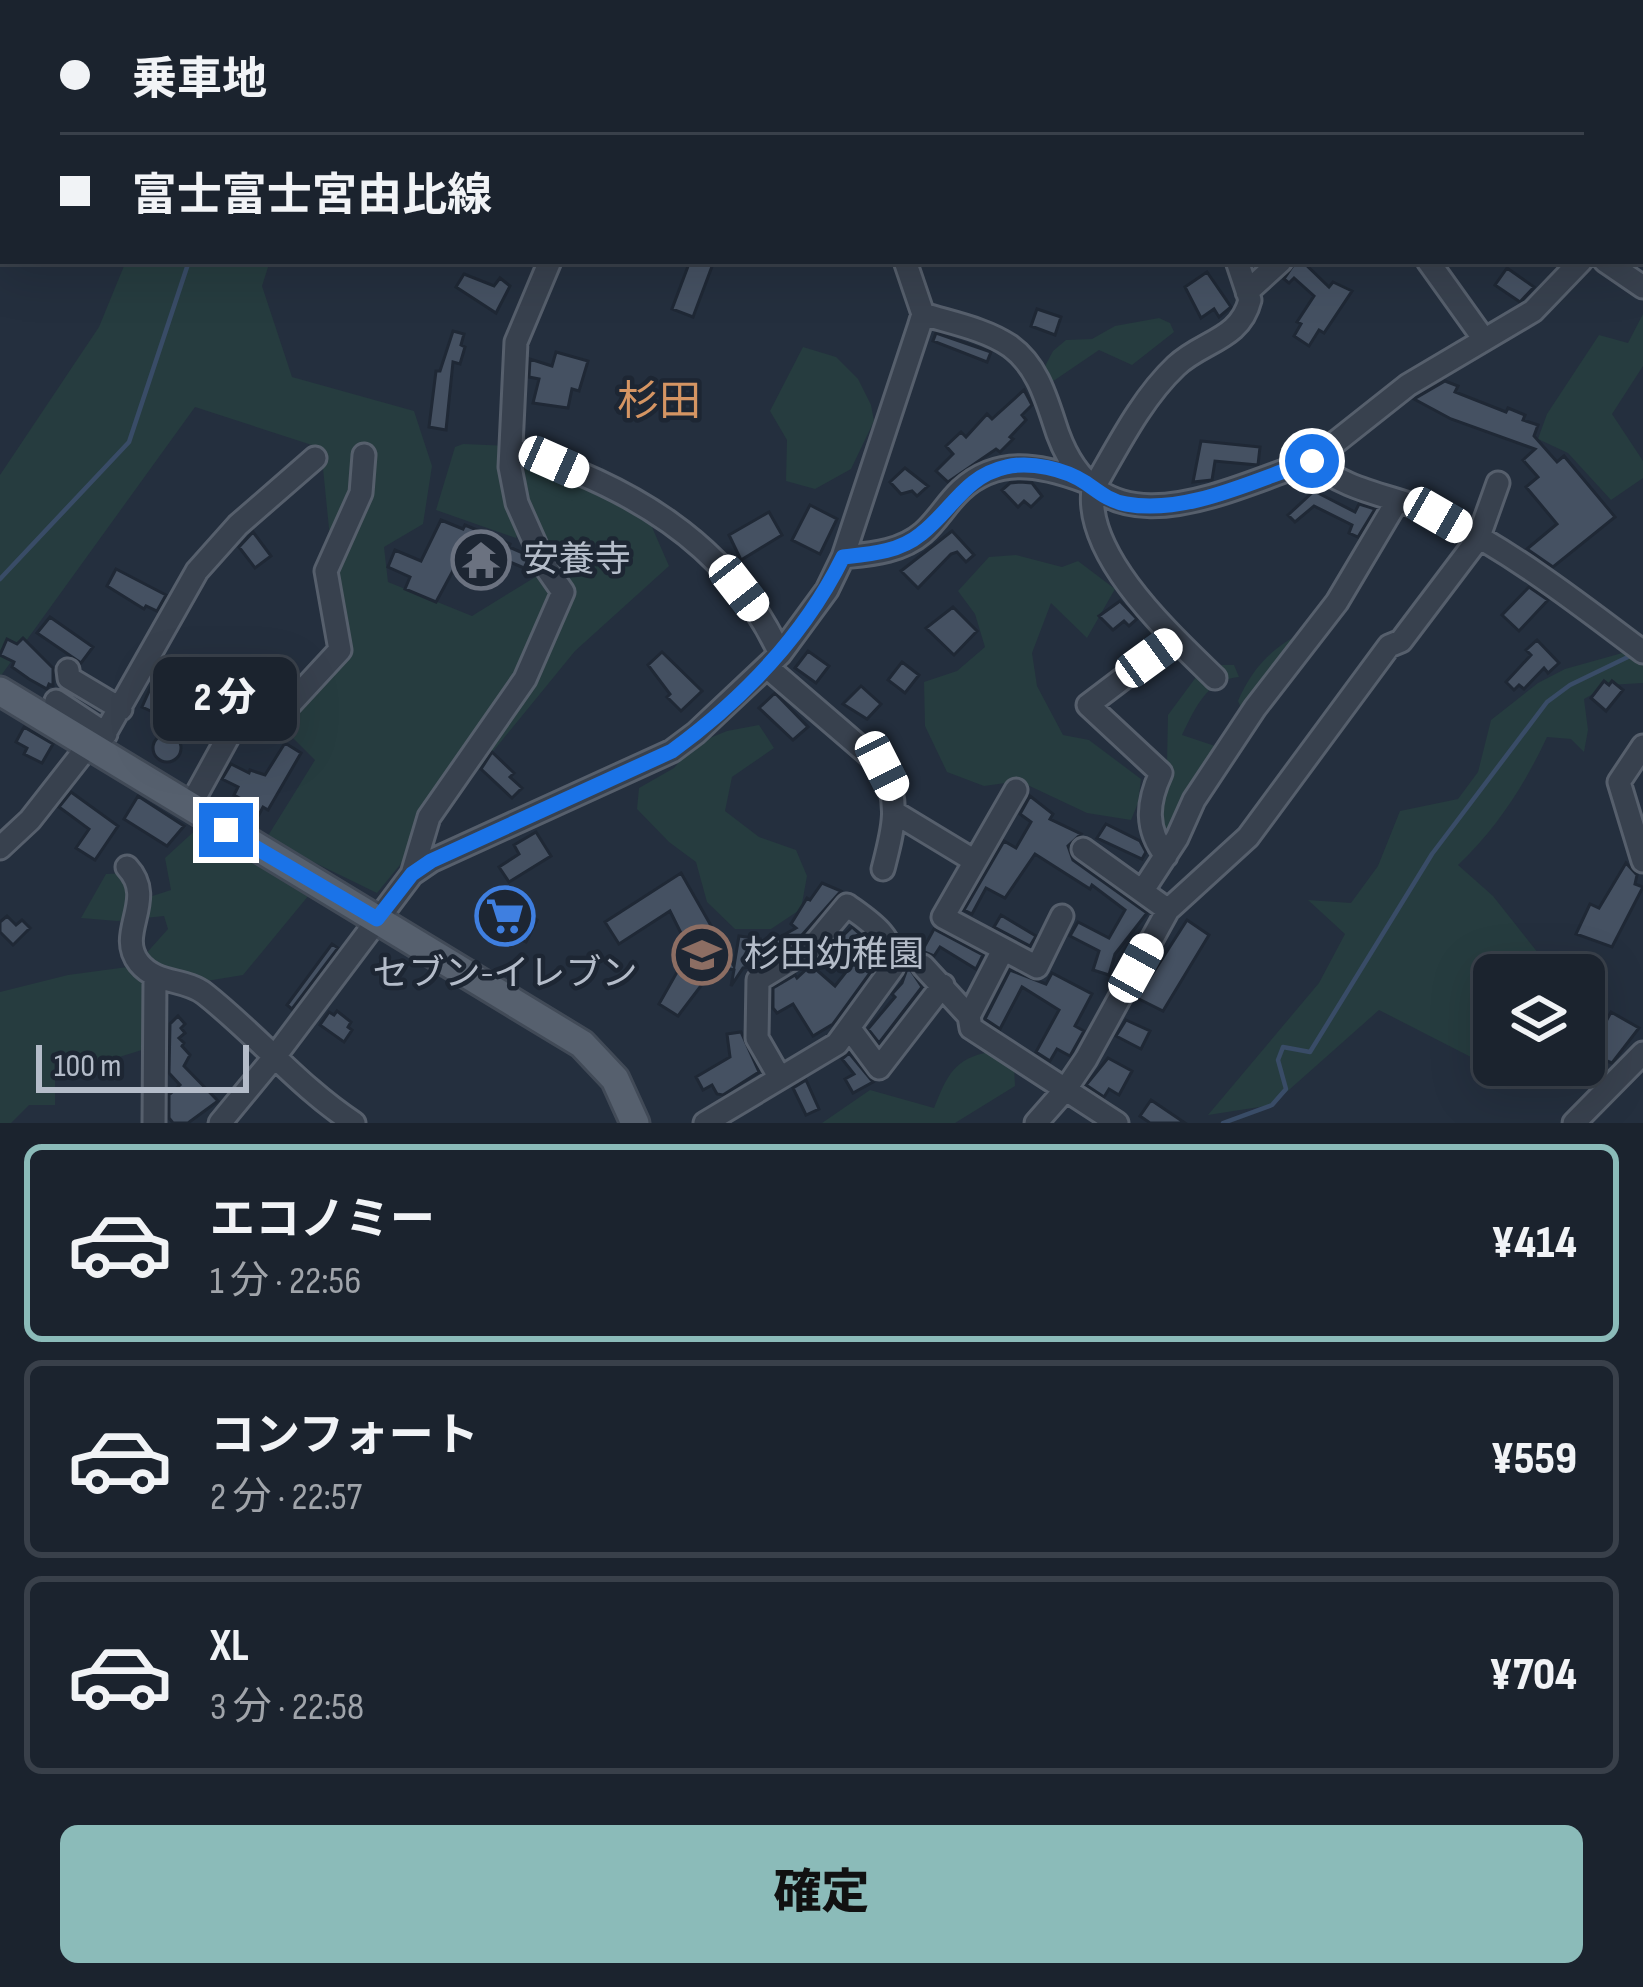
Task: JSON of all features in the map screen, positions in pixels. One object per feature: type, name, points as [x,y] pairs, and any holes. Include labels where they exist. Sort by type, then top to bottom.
[{"type":"main road","points":[[0,691],[96,744],[189,808],[582,1044],[615,1078],[635,1123]]},
{"type":"street","points":[[412,874],[429,817],[526,679],[562,592],[545,566],[518,503],[510,467],[515,342],[549,264]]},
{"type":"street","points":[[220,1123],[412,874],[431,861],[672,751],[722,712],[774,661],[827,590],[843,557],[923,314],[905,264]]},
{"type":"street","points":[[1089,485],[1179,363],[1240,325],[1250,300],[1238,264]]},
{"type":"street","points":[[1247,292],[1278,264]]},
{"type":"street","points":[[1430,264],[1483,338]]},
{"type":"street","points":[[843,557],[904,544],[923,533],[963,488],[1010,465],[1053,469],[1120,503],[1156,508],[1312,461],[1408,385],[1533,310],[1578,264]]},
{"type":"street","points":[[1610,264],[1643,287]]},
{"type":"street","points":[[923,314],[989,334],[1026,361],[1038,376],[1066,455],[1089,485],[1094,526],[1108,556],[1175,639],[1215,678]]},
{"type":"street","points":[[512,449],[598,480],[661,513],[739,588],[766,623],[774,661],[882,766],[893,788],[897,814],[883,869]]},
{"type":"street","points":[[189,808],[233,728],[255,714],[291,704],[340,650],[326,571],[361,493],[364,455]]},
{"type":"street","points":[[0,848],[30,820],[121,709],[176,606],[214,548],[315,458]]},
{"type":"street","points":[[1312,461],[1328,476],[1438,515],[1528,566],[1643,652]]},
{"type":"street","points":[[1036,1123],[1066,1090],[1168,910],[1248,837],[1389,646],[1401,641],[1478,538],[1498,484]]},
{"type":"street","points":[[1143,890],[1193,800],[1255,708],[1336,602],[1397,501]]},
{"type":"street","points":[[1166,856],[1149,822],[1151,794],[1161,773],[1088,705],[1175,639]]},
{"type":"street","points":[[68,670],[69,678],[121,709]]},
{"type":"street","points":[[56,701],[96,744]]},
{"type":"street","points":[[1643,746],[1619,782],[1643,861]]},
{"type":"street","points":[[1016,790],[943,917],[1037,967],[1062,916]]},
{"type":"street","points":[[897,814],[973,860]]},
{"type":"street","points":[[1083,849],[1168,910]]},
{"type":"street","points":[[127,867],[138,878],[142,894],[132,933],[135,960],[155,978],[200,989],[315,1096],[354,1123]]},
{"type":"street","points":[[704,1123],[780,1078],[837,1044],[893,967],[894,957],[881,930],[847,905],[812,947],[758,980],[757,1038],[780,1078]]},
{"type":"street","points":[[969,1016],[1002,952]]},
{"type":"street","points":[[923,966],[969,1016],[971,1028],[1117,1123]]},
{"type":"street","points":[[154,1123],[155,978]]},
{"type":"street","points":[[850,1029],[879,1068],[943,985]]},
{"type":"street","points":[[1574,1123],[1643,1053]]},
{"type":"green space","points":[[125,264],[269,264],[262,286],[292,377],[414,411],[432,466],[423,524],[384,547],[388,582],[472,616],[537,576],[524,464],[641,502],[669,566],[575,651],[377,893],[266,839],[315,760],[277,722],[340,639],[321,448],[195,407],[0,677],[0,475],[99,327]]},
{"type":"green space","points":[[1643,314],[1643,366],[1612,414],[1643,461],[1643,478],[1611,500],[1568,453],[1538,439],[1547,414],[1599,335],[1628,343]]},
{"type":"green space","points":[[1159,318],[1170,323],[1174,332],[1132,365],[1099,350],[1046,386],[1043,370],[1053,351],[1066,340],[1092,339],[1115,326]]},
{"type":"green space","points":[[803,347],[836,357],[858,379],[874,421],[851,469],[815,489],[786,481],[787,440],[770,411]]},
{"type":"green space","points":[[512,446],[522,522],[516,538],[436,510],[455,447]]},
{"type":"green space","points":[[1016,555],[1062,567],[1078,561],[1115,589],[1087,638],[1051,603],[1032,653],[1037,686],[1063,735],[1089,740],[1141,779],[1131,820],[1087,813],[1019,781],[984,786],[947,772],[925,726],[924,682],[957,671],[985,647],[975,614],[958,591],[989,557]]},
{"type":"green space","points":[[1296,636],[1298,654],[1174,839],[1156,839],[1155,789],[1173,774],[1167,762],[1168,715],[1205,665],[1234,665],[1239,677],[1210,690],[1182,735],[1215,746],[1242,710],[1238,701],[1254,672]]},
{"type":"green space","points":[[1633,650],[1643,659],[1643,683],[1609,685],[1584,699],[1588,730],[1584,752],[1571,739],[1547,737],[1508,806],[1458,865],[1493,896],[1539,954],[1473,954],[1473,1058],[1379,1010],[1272,1105],[1208,1115],[1319,983],[1345,934],[1308,900],[1351,903],[1378,866],[1400,811],[1458,799],[1478,772],[1491,720],[1538,683],[1565,669]]},
{"type":"green space","points":[[759,725],[774,748],[732,777],[725,811],[759,837],[796,850],[807,876],[801,909],[771,929],[735,929],[707,902],[696,862],[637,809],[639,788],[674,768],[695,744]]},
{"type":"green space","points":[[201,825],[280,867],[309,895],[243,975],[170,987],[146,1024],[145,1049],[55,1077],[55,1105],[29,1105],[11,1123],[0,1123],[0,992],[68,975],[135,966],[168,929],[164,916],[117,921],[81,918],[106,874],[126,873],[140,900],[171,890],[165,858]]},
{"type":"green space","points":[[990,1052],[1014,1066],[1015,1086],[955,1123],[822,1123],[870,1090],[934,1108],[953,1070]]},
{"type":"building","points":[[689,264],[713,264],[693,317],[672,309]]},
{"type":"building","points":[[1294,264],[1305,264],[1329,287],[1333,282],[1352,291],[1324,333],[1319,330],[1309,346],[1294,336],[1314,296],[1294,278],[1289,283],[1284,279]]},
{"type":"building","points":[[1507,268],[1534,287],[1520,302],[1495,285]]},
{"type":"building","points":[[1207,272],[1231,307],[1219,317],[1214,309],[1201,318],[1185,287]]},
{"type":"building","points":[[464,274],[494,286],[500,278],[510,286],[496,313],[456,287]]},
{"type":"building","points":[[1037,309],[1061,317],[1055,335],[1031,326]]},
{"type":"building","points":[[453,331],[464,334],[461,345],[465,347],[460,364],[453,362],[446,430],[429,427],[436,371],[440,371]]},
{"type":"building","points":[[936,333],[991,352],[987,362],[933,341]]},
{"type":"building","points":[[556,352],[588,361],[579,391],[572,389],[568,408],[533,403],[539,379],[529,377],[530,359],[552,366]]},
{"type":"building","points":[[1445,381],[1458,386],[1455,392],[1506,412],[1508,408],[1538,425],[1534,436],[1557,462],[1564,456],[1615,517],[1553,567],[1527,549],[1557,524],[1526,487],[1538,477],[1523,460],[1535,449],[1451,419],[1414,399]]},
{"type":"building","points":[[1024,390],[1032,405],[1000,452],[996,449],[948,482],[936,471],[953,454],[946,446],[961,432],[966,437],[987,414],[992,419]]},
{"type":"building","points":[[1201,441],[1260,447],[1258,465],[1215,461],[1212,480],[1193,482]]},
{"type":"building","points":[[905,468],[928,486],[917,496],[912,491],[901,494],[890,482]]},
{"type":"building","points":[[1020,482],[1032,483],[1042,496],[1031,507],[1024,501],[1018,507],[1002,490]]},
{"type":"building","points":[[1314,491],[1355,512],[1359,504],[1375,509],[1358,537],[1349,533],[1352,525],[1314,506],[1295,522],[1288,515]]},
{"type":"building","points":[[810,505],[837,519],[820,554],[792,540]]},
{"type":"building","points":[[769,512],[782,535],[741,560],[729,535]]},
{"type":"building","name":"安養寺","points":[[441,520],[510,544],[523,553],[524,568],[503,559],[500,567],[493,564],[488,575],[455,567],[436,602],[405,589],[410,577],[388,567],[395,550],[421,561]]},
{"type":"building","points":[[952,531],[974,555],[966,562],[957,552],[951,554],[918,588],[901,571]]},
{"type":"building","points":[[253,532],[271,556],[255,568],[239,547]]},
{"type":"building","points":[[116,569],[166,595],[157,611],[144,609],[107,586]]},
{"type":"building","points":[[1529,587],[1548,600],[1519,631],[1502,615]]},
{"type":"building","points":[[1120,601],[1137,619],[1113,630],[1099,616]]},
{"type":"building","points":[[953,607],[977,631],[954,655],[926,628]]},
{"type":"building","points":[[50,617],[93,647],[81,663],[37,633]]},
{"type":"building","points":[[23,638],[53,668],[53,686],[47,689],[29,679],[0,655],[7,639],[17,644]]},
{"type":"building","points":[[1537,640],[1559,663],[1548,673],[1544,668],[1524,689],[1519,685],[1514,690],[1506,682],[1531,655],[1526,650]]},
{"type":"building","points":[[808,651],[829,666],[816,683],[795,668]]},
{"type":"building","points":[[662,652],[702,691],[681,711],[648,665]]},
{"type":"building","points":[[902,662],[919,675],[905,693],[888,680]]},
{"type":"building","points":[[158,671],[217,690],[213,704],[163,687],[153,712],[142,707]]},
{"type":"building","points":[[1604,681],[1623,690],[1606,711],[1591,698]]},
{"type":"building","points":[[861,686],[881,704],[867,719],[843,704]]},
{"type":"building","points":[[775,693],[808,727],[793,740],[759,708]]},
{"type":"building","points":[[24,727],[53,744],[42,763],[24,754],[27,748],[16,742]]},
{"type":"building","points":[[167,734],[177,738],[181,748],[177,758],[167,762],[157,758],[153,748],[157,738]]},
{"type":"building","points":[[285,743],[301,753],[268,810],[263,807],[256,820],[241,813],[247,802],[234,795],[238,787],[222,779],[231,764],[265,775]]},
{"type":"building","points":[[492,752],[522,788],[512,798],[481,769]]},
{"type":"building","points":[[71,792],[118,826],[95,860],[76,848],[89,829],[59,807]]},
{"type":"building","points":[[138,796],[184,826],[167,846],[124,819]]},
{"type":"building","points":[[1030,796],[1053,814],[1050,819],[1081,834],[1068,846],[1073,860],[1147,913],[1115,954],[1109,975],[1093,970],[1099,951],[1070,936],[1078,922],[1109,938],[1125,910],[1092,885],[1090,889],[1035,854],[1005,898],[986,888],[972,914],[964,910],[1004,841],[1016,848],[1031,822],[1020,814]]},
{"type":"building","points":[[1106,824],[1140,841],[1146,852],[1142,859],[1097,838]]},
{"type":"building","points":[[536,832],[551,856],[509,882],[499,867],[519,854],[514,845]]},
{"type":"building","points":[[1626,863],[1637,875],[1635,884],[1643,887],[1612,947],[1576,934],[1590,904],[1599,908]]},
{"type":"building","points":[[681,873],[734,966],[739,936],[760,939],[750,967],[743,968],[731,986],[734,970],[716,966],[678,1016],[659,1004],[685,958],[681,956],[682,935],[670,911],[619,944],[605,922]]},
{"type":"building","points":[[822,883],[841,891],[802,935],[778,950],[773,941],[796,928],[791,924]]},
{"type":"building","points":[[503,903],[537,920],[526,942],[492,925]]},
{"type":"building","points":[[1001,915],[1036,936],[1030,946],[994,927]]},
{"type":"building","points":[[7,916],[16,925],[22,920],[30,928],[13,945],[0,932],[0,922]]},
{"type":"building","points":[[1187,920],[1209,935],[1163,1011],[1137,998]]},
{"type":"building","points":[[852,927],[873,946],[878,962],[833,1024],[813,1036],[793,1004],[777,1013],[773,988],[797,978],[811,965],[835,986],[853,963],[830,948]]},
{"type":"building","points":[[934,929],[983,955],[976,969],[940,947],[934,956],[922,951]]},
{"type":"building","points":[[332,944],[338,948],[292,1009],[287,1005]]},
{"type":"building","points":[[908,966],[922,987],[879,1043],[868,1029],[895,997],[892,994]]},
{"type":"building","points":[[1010,970],[1046,984],[1052,973],[1092,994],[1075,1026],[1084,1031],[1070,1056],[1057,1049],[1050,1061],[1036,1052],[1059,1010],[1022,987],[1000,1029],[985,1019]]},
{"type":"building","points":[[337,1011],[351,1022],[344,1042],[320,1025],[329,1012]]},
{"type":"building","points":[[1611,1012],[1639,1028],[1612,1063],[1605,1060],[1605,1023]]},
{"type":"building","points":[[178,1016],[185,1024],[179,1038],[190,1055],[184,1066],[218,1101],[188,1123],[173,1123],[169,1118],[169,1095],[180,1085],[169,1073],[170,1024]]},
{"type":"building","points":[[1126,1020],[1150,1031],[1141,1049],[1116,1036]]},
{"type":"building","points":[[741,1032],[759,1072],[723,1095],[712,1085],[703,1090],[696,1077],[730,1057],[727,1034]]},
{"type":"building","points":[[849,1053],[873,1082],[853,1093],[845,1079],[854,1074],[842,1059]]},
{"type":"building","points":[[1108,1058],[1132,1071],[1119,1095],[1109,1089],[1104,1097],[1086,1085]]},
{"type":"building","points":[[806,1080],[819,1109],[806,1115],[793,1088]]},
{"type":"building","points":[[1151,1100],[1185,1123],[1150,1123],[1140,1116]]},
{"type":"waterway","points":[[0,579],[129,442],[188,264]]},
{"type":"waterway","points":[[1223,1123],[1272,1105],[1286,1089],[1278,1060],[1283,1047],[1310,1052],[1432,854],[1547,702],[1570,685],[1632,655]]},
{"type":"place","name":"安養寺","points":[[481,560]]},
{"type":"place","name":"セブン-イレブン","points":[[505,916]]},
{"type":"place","name":"杉田幼稚園","points":[[702,955]]},
{"type":"district","name":"杉田","points":[[659,402]]},
{"type":"route","points":[[226,830],[377,919],[400,886],[431,861],[672,751],[722,712],[780,654],[827,590],[843,557],[879,553],[923,533],[963,488],[989,472],[1010,465],[1053,469],[1120,503],[1156,508],[1312,461]]}]
